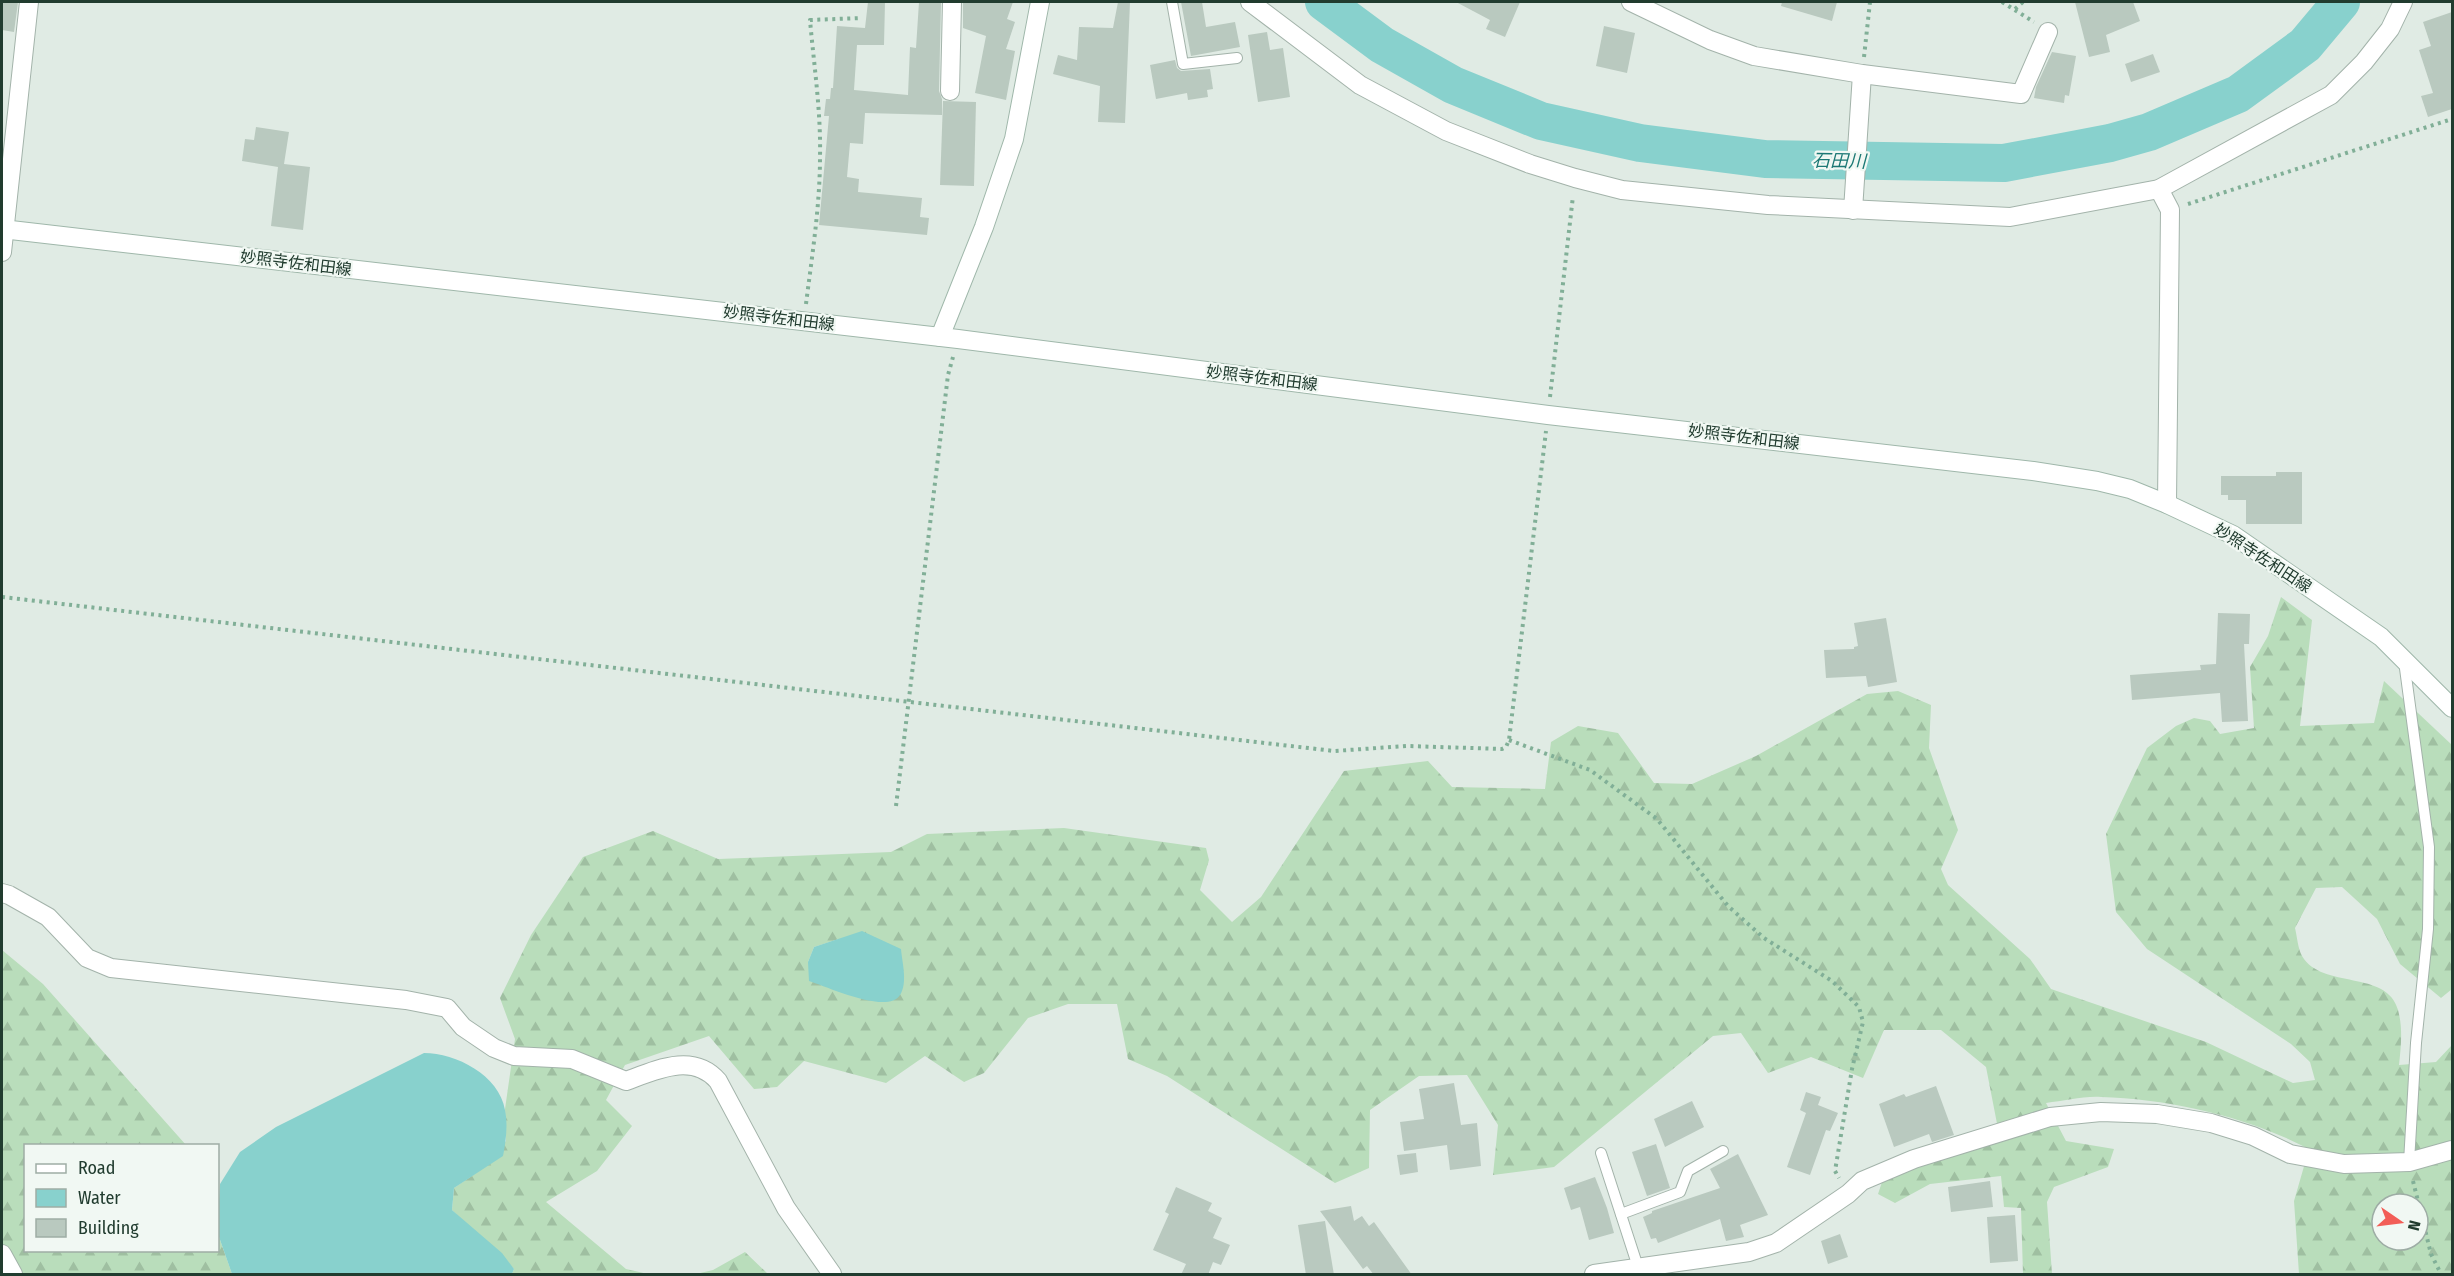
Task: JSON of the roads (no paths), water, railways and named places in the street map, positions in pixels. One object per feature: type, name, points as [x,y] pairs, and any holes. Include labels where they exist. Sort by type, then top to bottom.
[{"type":"street","points":[[2,252],[29,2]]},
{"type":"street","points":[[950,91],[951,2]]},
{"type":"street","points":[[949,338],[1014,139],[1040,2]]},
{"type":"street","points":[[1250,2],[1360,86],[1446,131],[1530,164],[1575,178],[1622,189],[1768,205],[1853,202],[2010,217],[2159,189],[2331,95],[2364,62],[2390,30],[2403,2]]},
{"type":"street","points":[[1631,2],[1710,40],[1754,56],[1862,74],[2020,94],[2048,32]]},
{"type":"street","points":[[1853,202],[1862,74]]},
{"type":"street","points":[[2159,189],[2170,210],[2167,504]]},
{"type":"street","name":"妙照寺佐和田線","points":[[3,229],[949,338],[1548,415],[2033,471],[2097,481],[2130,489],[2233,535],[2381,637],[2452,708]]},
{"type":"street","points":[[2,893],[9,894],[48,917],[87,958],[111,968],[406,1000],[447,1008],[463,1027],[494,1048],[514,1056],[572,1059],[626,1081],[679,1064],[709,1071],[718,1081],[786,1208],[831,1275]]},
{"type":"street","points":[[1594,1275],[1749,1252],[1776,1243],[1848,1194],[1862,1181],[1914,1159],[2050,1117],[2101,1112],[2157,1114],[2211,1123],[2253,1136],[2290,1154],[2344,1164],[2409,1162],[2452,1150]]},
{"type":"street","points":[[2,1254],[13,1275]]},
{"type":"lane","points":[[1172,2],[1183,64],[1237,58]]},
{"type":"lane","points":[[2404,659],[2429,848],[2428,929],[2416,1043],[2409,1162]]},
{"type":"lane","points":[[1621,1214],[1680,1192],[1688,1171],[1723,1151]]},
{"type":"lane","points":[[1601,1153],[1638,1267]]},
{"type":"water","points":[[862,931],[901,949],[904,985],[900,995],[893,1000],[883,1002],[857,998],[809,981],[808,962],[814,947]]},
{"type":"water","points":[[424,1053],[449,1057],[474,1068],[494,1086],[501,1098],[505,1110],[506,1139],[503,1156],[454,1188],[452,1210],[502,1253],[514,1269],[512,1274],[232,1274],[219,1237],[220,1184],[240,1152],[276,1127]]},
{"type":"waterway","name":"石田川","points":[[1324,2],[1382,45],[1453,85],[1541,121],[1640,143],[1765,159],[2004,163],[2110,143],[2149,132],[2238,94],[2305,45],[2341,2]]}]
